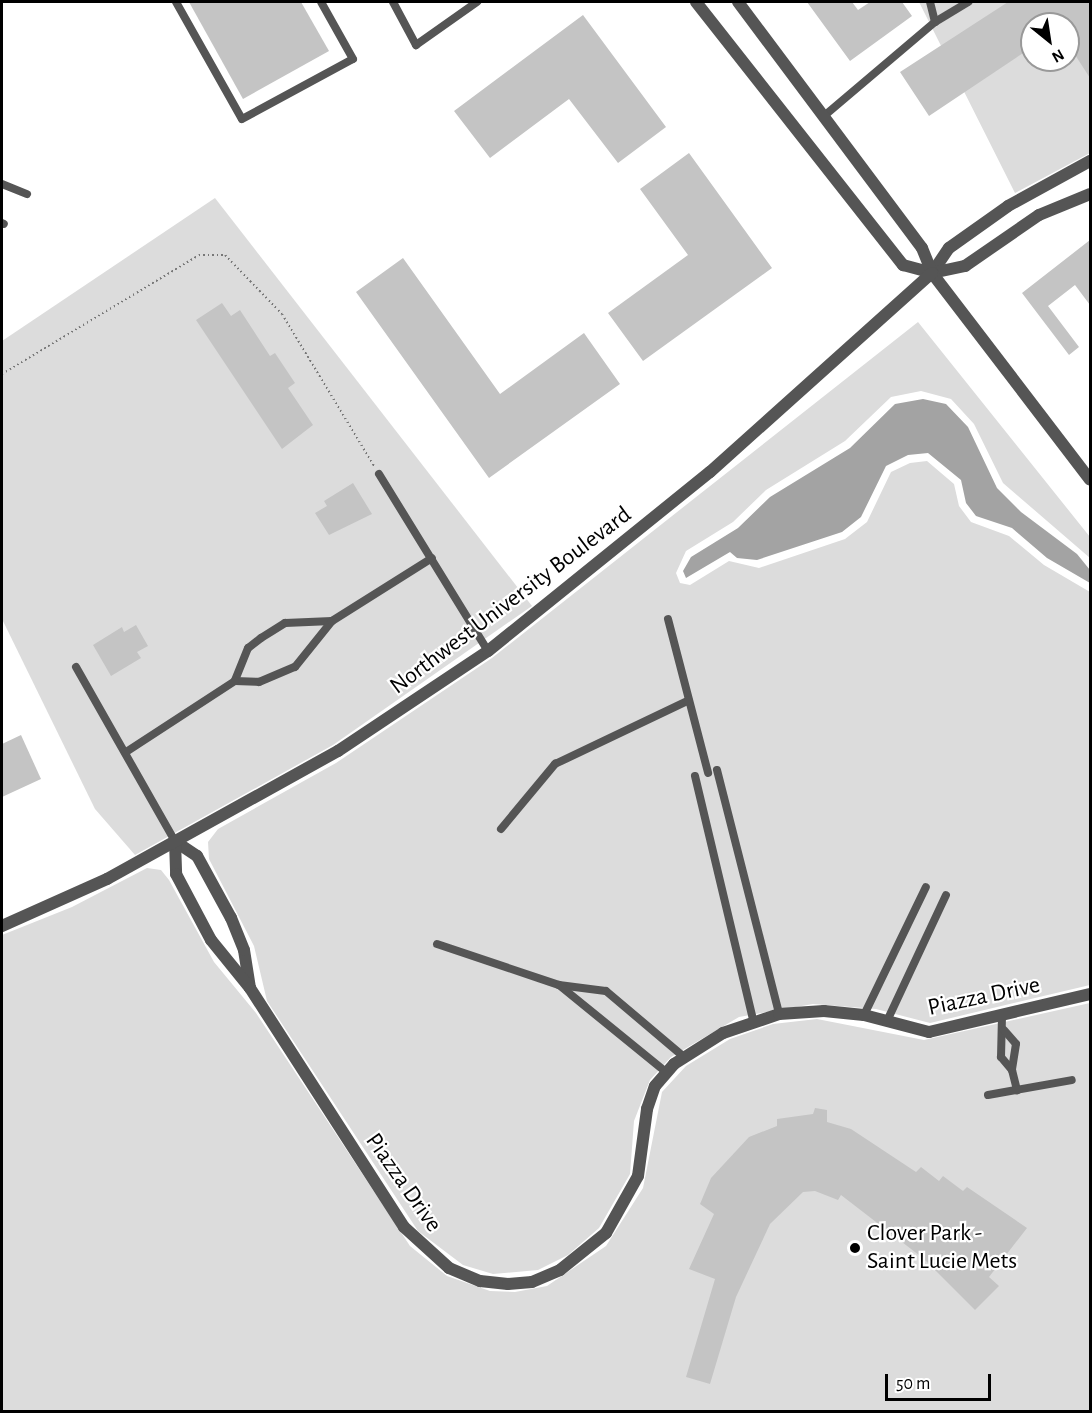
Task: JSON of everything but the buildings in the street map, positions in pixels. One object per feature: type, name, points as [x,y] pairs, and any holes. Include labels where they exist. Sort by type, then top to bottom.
[{"type":"street","points":[[696,2],[903,265],[932,273],[965,266],[1039,215],[1090,194]]},
{"type":"street","points":[[738,2],[922,248],[932,273],[1090,480]]},
{"type":"street","name":"Northwest University Boulevard","points":[[2,926],[107,879],[338,752],[488,651],[710,472],[932,273],[949,248],[1008,206],[1090,161]]},
{"type":"street","name":"Piazza Drive","points":[[175,841],[197,856],[231,918],[244,950],[250,988]]},
{"type":"street","name":"Piazza Drive","points":[[175,841],[176,874],[218,952],[250,988],[410,1235],[443,1265],[492,1283],[522,1283],[552,1275],[606,1233],[635,1184],[649,1101],[666,1072],[684,1057],[753,1020],[779,1014],[864,1015],[922,1032],[1002,1016],[1090,994]]},
{"type":"lane","points":[[176,2],[242,119],[353,59],[321,2]]},
{"type":"lane","points":[[393,2],[416,45],[477,2]]},
{"type":"lane","points":[[930,2],[935,22]]},
{"type":"lane","points":[[824,116],[935,22],[968,2]]},
{"type":"lane","points":[[2,184],[27,194]]},
{"type":"lane","points":[[379,474],[488,651]]},
{"type":"lane","points":[[235,681],[259,682],[295,666],[332,621],[432,558]]},
{"type":"lane","points":[[668,619],[708,773]]},
{"type":"lane","points":[[126,752],[235,681],[248,648],[261,638],[285,623],[332,621]]},
{"type":"lane","points":[[76,667],[175,841]]},
{"type":"lane","points":[[501,829],[555,764],[689,700]]},
{"type":"lane","points":[[717,770],[779,1014]]},
{"type":"lane","points":[[695,776],[753,1020]]},
{"type":"lane","points":[[864,1015],[926,887]]},
{"type":"lane","points":[[887,1021],[946,895]]},
{"type":"lane","points":[[436,944],[559,985],[606,991],[684,1057]]},
{"type":"lane","points":[[559,985],[666,1072]]},
{"type":"lane","points":[[1002,1016],[1004,1030],[999,1044],[1001,1057],[1012,1070]]},
{"type":"lane","points":[[1004,1030],[1016,1044],[1012,1070],[1017,1090]]},
{"type":"lane","points":[[988,1095],[1072,1080]]},
{"type":"path","points":[[2,374],[199,255],[225,255],[282,314],[379,474]]},
{"type":"shaded area","points":[[919,2],[1090,2],[1090,153],[1015,193]]},
{"type":"shaded area","points":[[215,198],[532,606],[333,745],[135,855],[95,809],[2,619],[2,341]]},
{"type":"shaded area","points":[[918,322],[1090,537],[1090,558],[1003,483],[974,424],[951,399],[921,391],[891,397],[845,441],[766,490],[733,522],[686,551],[676,573],[680,583],[690,585],[729,561],[759,568],[845,539],[867,522],[891,472],[910,463],[927,461],[954,484],[959,506],[971,522],[1009,536],[1044,565],[1090,592],[1090,985],[930,1023],[876,1009],[813,1004],[739,1017],[671,1057],[650,1080],[634,1121],[630,1174],[599,1228],[568,1255],[538,1270],[493,1274],[463,1265],[418,1231],[267,1001],[254,946],[209,859],[208,842],[218,829],[336,763],[492,658]]},
{"type":"shaded area","points":[[923,399],[946,404],[968,427],[997,488],[1021,512],[1077,554],[1090,570],[1090,583],[1047,558],[1012,528],[976,516],[966,503],[961,480],[928,453],[908,455],[886,466],[861,517],[842,532],[757,560],[737,558],[730,552],[686,578],[683,571],[691,557],[738,528],[770,497],[850,448],[895,404]]},
{"type":"shaded area","points":[[147,868],[161,870],[169,880],[214,962],[256,1013],[410,1246],[447,1276],[490,1291],[515,1292],[547,1286],[606,1246],[643,1188],[662,1092],[686,1066],[730,1039],[773,1024],[817,1019],[924,1040],[1090,1003],[1090,1411],[2,1411],[2,935],[72,907]]},
{"type":"place","name":"Clover Park - Saint Lucie Mets","points":[[855,1248]]}]
